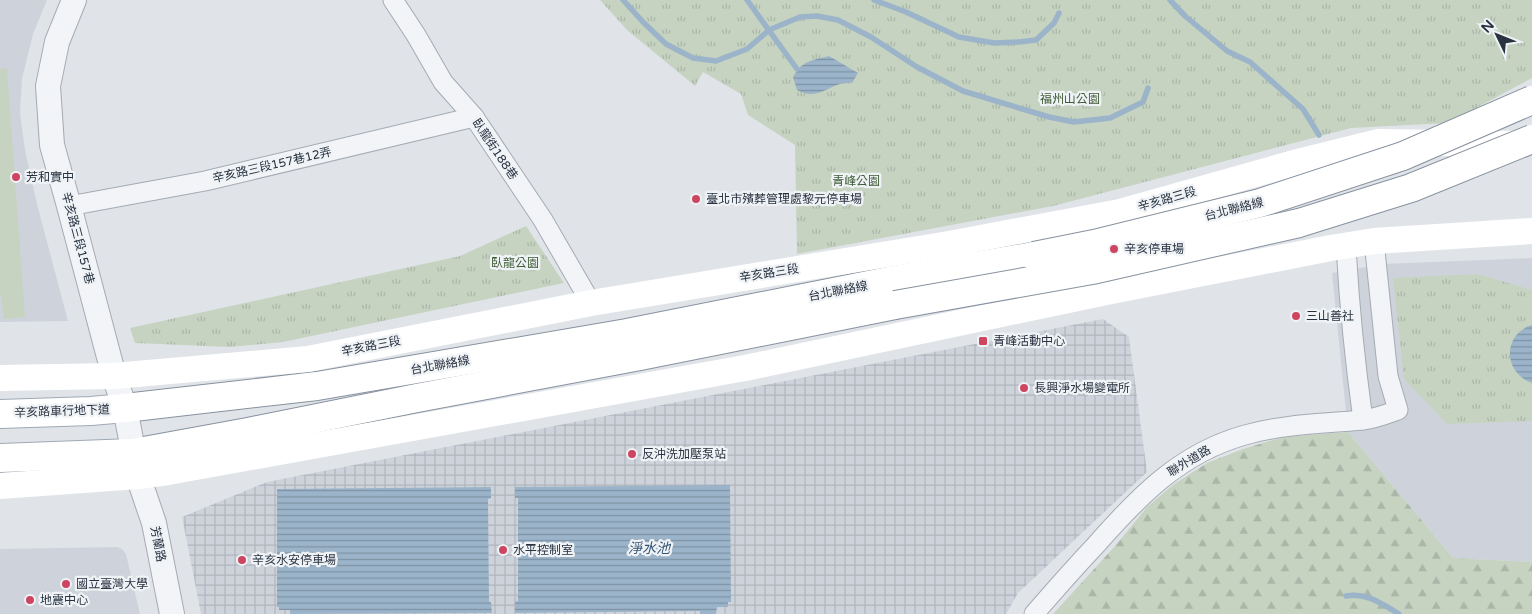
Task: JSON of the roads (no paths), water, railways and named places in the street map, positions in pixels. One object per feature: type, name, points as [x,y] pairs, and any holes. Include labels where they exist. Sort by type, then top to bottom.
[{"type":"main road","name":"台北聯絡線","points":[[136,465],[248,432],[640,356],[1260,203],[1403,156],[1532,100]]},
{"type":"main road","name":"台北聯絡線","points":[[125,408],[317,386],[627,333],[894,293],[1092,270],[1299,223],[1411,188],[1532,139]]},
{"type":"main road","name":"辛亥路三段","points":[[0,378],[114,376],[308,359],[591,303],[949,244],[1120,212],[1301,161],[1378,142],[1532,144]]},
{"type":"main road","points":[[0,486],[746,368],[1111,291],[1346,245],[1374,241],[1532,231]]},
{"type":"main road","name":"辛亥路車行地下道","points":[[0,414],[125,408]]},
{"type":"main road","points":[[0,458],[96,455],[136,465]]},
{"type":"street","name":"辛亥路三段157巷","points":[[74,0],[57,42],[48,86],[52,145],[114,376],[125,408],[136,465]]},
{"type":"street","name":"臥龍街188巷","points":[[393,0],[443,82],[474,117],[543,220],[591,303]]},
{"type":"street","name":"辛亥路三段157巷12弄","points":[[69,206],[215,179],[474,117]]},
{"type":"street","name":"聯外道路","points":[[1034,614],[1126,510],[1154,483],[1188,460],[1217,445],[1244,435],[1278,427],[1363,420],[1398,410],[1388,376],[1374,241]]},
{"type":"street","points":[[1346,245],[1357,376],[1363,420]]},
{"type":"street","name":"芳蘭路","points":[[136,465],[154,523],[172,614]]},
{"type":"water","points":[[829,56],[858,73],[852,83],[845,83],[812,94],[797,90],[793,77],[796,72],[808,62]]},
{"type":"water","points":[[1532,325],[1532,383],[1522,378],[1516,371],[1511,363],[1510,354],[1515,336]]},
{"type":"water","name":"淨水池","points":[[730,485],[731,602],[728,602],[728,607],[717,607],[716,614],[700,614],[700,611],[515,613],[515,602],[518,601],[518,498],[515,498],[515,487]]},
{"type":"water","points":[[491,487],[491,498],[488,499],[489,602],[491,602],[492,613],[290,614],[290,610],[279,610],[279,607],[277,607],[277,489]]},
{"type":"waterway","points":[[623,0],[666,44],[693,58],[716,61],[747,49],[769,30],[800,17],[817,16],[838,20],[871,37],[917,67],[963,91],[1049,117],[1074,122],[1110,118],[1143,102],[1148,88]]},
{"type":"waterway","points":[[747,0],[797,69]]},
{"type":"waterway","points":[[874,0],[906,12],[959,37],[994,43],[1036,40],[1054,23],[1059,13]]},
{"type":"waterway","points":[[1170,0],[1185,16],[1227,51],[1250,62],[1303,109],[1319,135]]},
{"type":"waterway","points":[[1346,596],[1367,597],[1399,614]]},
{"type":"place","name":"芳和實中","points":[[16,177]]},
{"type":"place","name":"臺北市殯葬管理處黎元停車場","points":[[696,199]]},
{"type":"place","name":"辛亥停車場","points":[[1114,249]]},
{"type":"place","name":"三山善社","points":[[1296,316]]},
{"type":"place","name":"青峰活動中心","points":[[983,341]]},
{"type":"place","name":"長興淨水場變電所","points":[[1024,388]]},
{"type":"place","name":"反沖洗加壓泵站","points":[[632,454]]},
{"type":"place","name":"水平控制室","points":[[503,550]]},
{"type":"place","name":"辛亥水安停車場","points":[[242,560]]},
{"type":"place","name":"國立臺灣大學","points":[[66,584]]},
{"type":"place","name":"地震中心","points":[[30,600]]},
{"type":"park label","name":"福州山公園","points":[[1070,99]]},
{"type":"park label","name":"青峰公園","points":[[856,181]]},
{"type":"park label","name":"臥龍公園","points":[[515,263]]}]
